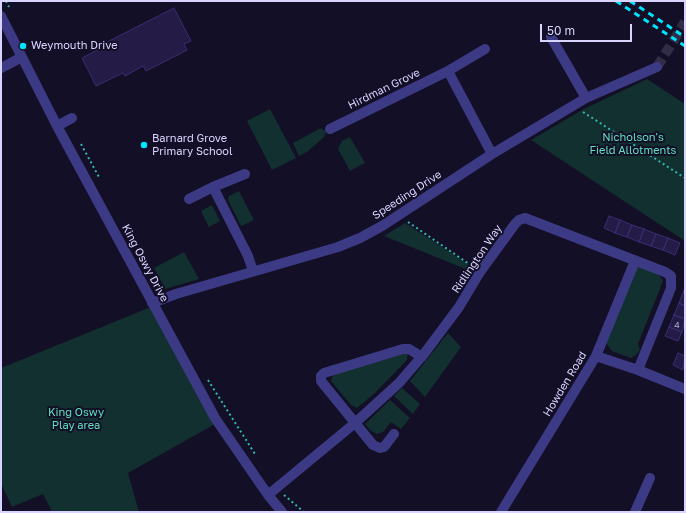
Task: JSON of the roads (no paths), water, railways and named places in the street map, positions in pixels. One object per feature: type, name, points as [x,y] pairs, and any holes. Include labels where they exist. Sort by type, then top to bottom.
[{"type":"street","name":"King Oswy Drive","points":[[1,16],[57,126],[215,418],[268,495],[282,512]]},
{"type":"street","points":[[551,37],[586,98]]},
{"type":"street","name":"Hirdman Grove","points":[[330,128],[448,71],[486,49]]},
{"type":"street","points":[[1,68],[22,57]]},
{"type":"street","name":"Speeding Drive","points":[[152,303],[176,294],[338,247],[360,238],[399,215],[492,154],[586,98],[657,67]]},
{"type":"street","points":[[448,71],[492,154]]},
{"type":"street","points":[[57,126],[72,118]]},
{"type":"street","points":[[189,200],[213,187],[245,174]]},
{"type":"street","points":[[213,187],[248,256],[253,271]]},
{"type":"street","name":"Ridlington Way","points":[[268,495],[355,424],[399,383],[422,356],[459,307],[480,272],[519,220],[525,218],[665,272],[671,276],[672,283],[638,370]]},
{"type":"street","name":"Howden Road","points":[[501,512],[596,356],[635,261]]},
{"type":"street","points":[[394,434],[384,447],[380,448],[373,445],[321,381],[321,376],[324,372],[403,349],[409,349],[422,356]]},
{"type":"street","points":[[596,356],[638,370],[685,389]]},
{"type":"street","points":[[635,512],[650,478]]},
{"type":"tunnel","points":[[657,67],[685,22]]},
{"type":"railway","points":[[616,1],[685,46]]},
{"type":"railway","points":[[630,1],[685,37]]},
{"type":"place","name":"Weymouth Drive","points":[[23,46]]},
{"type":"place","name":"Barnard Grove Primary School","points":[[144,145]]},
{"type":"park label","name":"Nicholson's Field Allotments","points":[[633,144]]},
{"type":"park label","name":"King Oswy Play area","points":[[76,419]]}]
